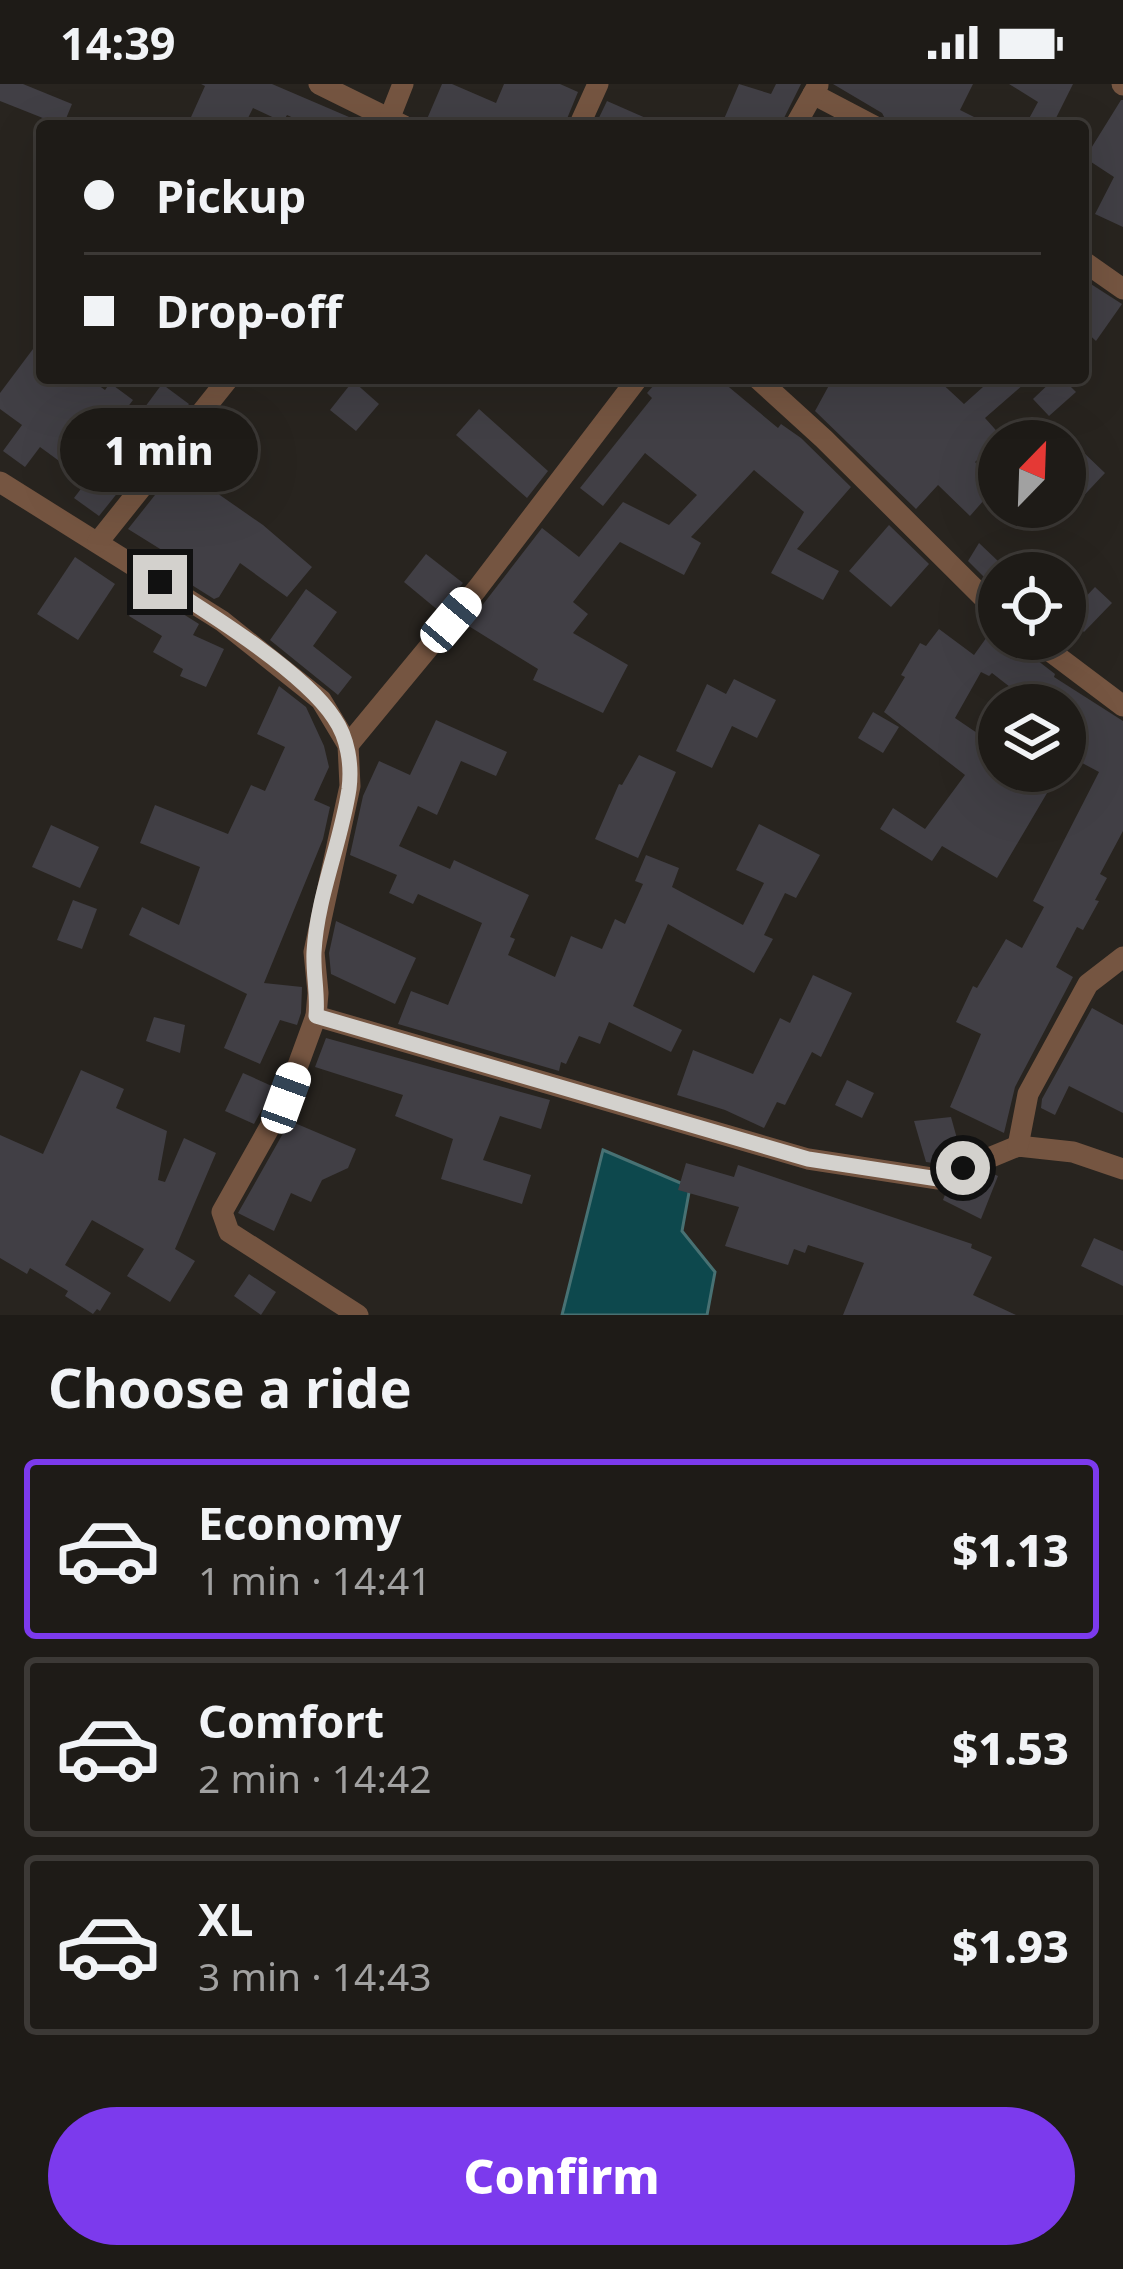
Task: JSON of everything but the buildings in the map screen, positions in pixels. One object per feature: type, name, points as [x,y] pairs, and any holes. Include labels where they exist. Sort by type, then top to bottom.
[{"type":"street","points":[[319,84],[395,120]]},
{"type":"street","points":[[397,120],[403,84]]},
{"type":"street","points":[[582,120],[598,84]]},
{"type":"street","points":[[798,120],[816,89],[865,120]]},
{"type":"street","points":[[1089,265],[1123,289]]},
{"type":"street","points":[[98,542],[224,384]]},
{"type":"street","points":[[348,746],[477,589],[633,384]]},
{"type":"street","points":[[763,384],[978,593]]},
{"type":"street","points":[[0,482],[222,621],[321,700],[348,746],[350,786],[314,952],[319,993],[316,1016],[286,1098],[226,1201],[222,1222],[229,1232],[358,1315]]},
{"type":"street","points":[[1062,660],[1123,706]]},
{"type":"street","points":[[1018,1146],[1028,1094],[1078,1002],[1088,984],[1123,957]]},
{"type":"street","points":[[316,1016],[808,1159],[938,1179],[1018,1146],[1073,1152],[1123,1169]]},
{"type":"water","points":[[603,1150],[690,1187],[682,1231],[715,1272],[707,1315],[562,1315]]},
{"type":"route","points":[[160,582],[222,621],[321,700],[348,746],[350,786],[314,952],[319,993],[316,1016],[808,1159],[938,1179],[963,1168]]}]
